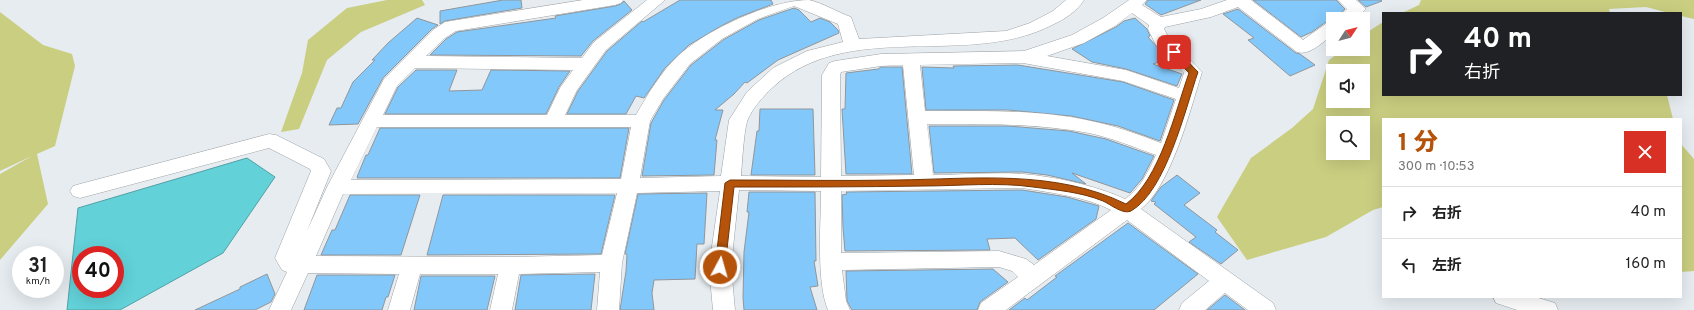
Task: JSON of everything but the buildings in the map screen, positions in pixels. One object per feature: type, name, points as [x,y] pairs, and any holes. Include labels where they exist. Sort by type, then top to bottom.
[{"type":"street","points":[[280,310],[337,186],[390,82],[439,34],[451,26],[615,0]]},
{"type":"street","points":[[553,120],[569,88],[600,46],[657,0]]},
{"type":"street","points":[[608,310],[611,263],[629,186],[641,121],[656,95],[684,60],[716,35],[752,15],[794,0],[845,21],[852,45]]},
{"type":"street","points":[[724,310],[720,267],[738,120],[753,96],[779,72],[813,55],[852,45],[1007,36],[1036,27],[1059,15],[1076,0]]},
{"type":"street","points":[[1158,23],[1205,13],[1241,0],[1303,48],[1326,32]]},
{"type":"street","points":[[1346,0],[1358,9],[1354,12]]},
{"type":"street","points":[[1023,58],[1078,39],[1109,22],[1135,3],[1158,23]]},
{"type":"street","points":[[989,310],[1140,199],[1152,183],[1166,152],[1194,72],[1162,41],[1156,29],[1158,23]]},
{"type":"street","points":[[839,310],[835,301],[831,262],[831,75],[834,67],[881,60],[994,57],[1023,58],[1126,76],[1185,96]]},
{"type":"street","points":[[911,60],[924,182]]},
{"type":"street","points":[[410,62],[586,64]]},
{"type":"street","points":[[918,118],[1021,118],[1080,125],[1129,138],[1166,152]]},
{"type":"street","points":[[371,121],[641,121]]},
{"type":"street","points":[[80,191],[269,141],[276,142],[316,164],[321,171],[285,258],[289,264],[510,266],[611,263]]},
{"type":"street","points":[[337,186],[629,186],[730,183],[831,184],[1022,181],[1070,188],[1105,198],[1127,209],[1265,310]]},
{"type":"street","points":[[831,262],[999,259],[1020,265],[1034,277]]},
{"type":"street","points":[[399,310],[412,266]]},
{"type":"street","points":[[501,310],[510,266]]},
{"type":"street","points":[[1190,310],[1225,280]]},
{"type":"street","points":[[1507,298],[1547,310]]},
{"type":"green space","points":[[387,0],[422,0],[425,5],[361,32],[327,60],[299,129],[281,132],[302,73],[308,40],[347,8]]},
{"type":"green space","points":[[1421,0],[1694,0],[1694,19],[1682,16],[1682,12],[1665,12],[1646,7],[1609,9],[1610,12],[1404,12],[1419,5]]},
{"type":"green space","points":[[0,12],[43,45],[72,54],[75,66],[55,146],[37,154],[48,204],[0,260],[0,174],[32,156],[0,171]]},
{"type":"green space","points":[[1382,23],[1382,96],[1667,96],[1673,118],[1382,118],[1382,207],[1373,210],[1326,237],[1247,260],[1217,217],[1251,158],[1292,128],[1313,109],[1326,69],[1326,108],[1370,108],[1370,64],[1328,64],[1329,60],[1334,56],[1370,56],[1370,30]]},
{"type":"green space","points":[[1682,145],[1694,159],[1694,271],[1682,272]]},
{"type":"water","points":[[247,158],[275,177],[223,253],[120,310],[67,310],[72,264],[72,298],[124,298],[124,246],[74,246],[78,208]]},
{"type":"route","points":[[720,267],[730,183],[831,184],[1022,181],[1070,188],[1105,198],[1127,209],[1140,199],[1152,183],[1166,152],[1194,72],[1174,52]]}]
